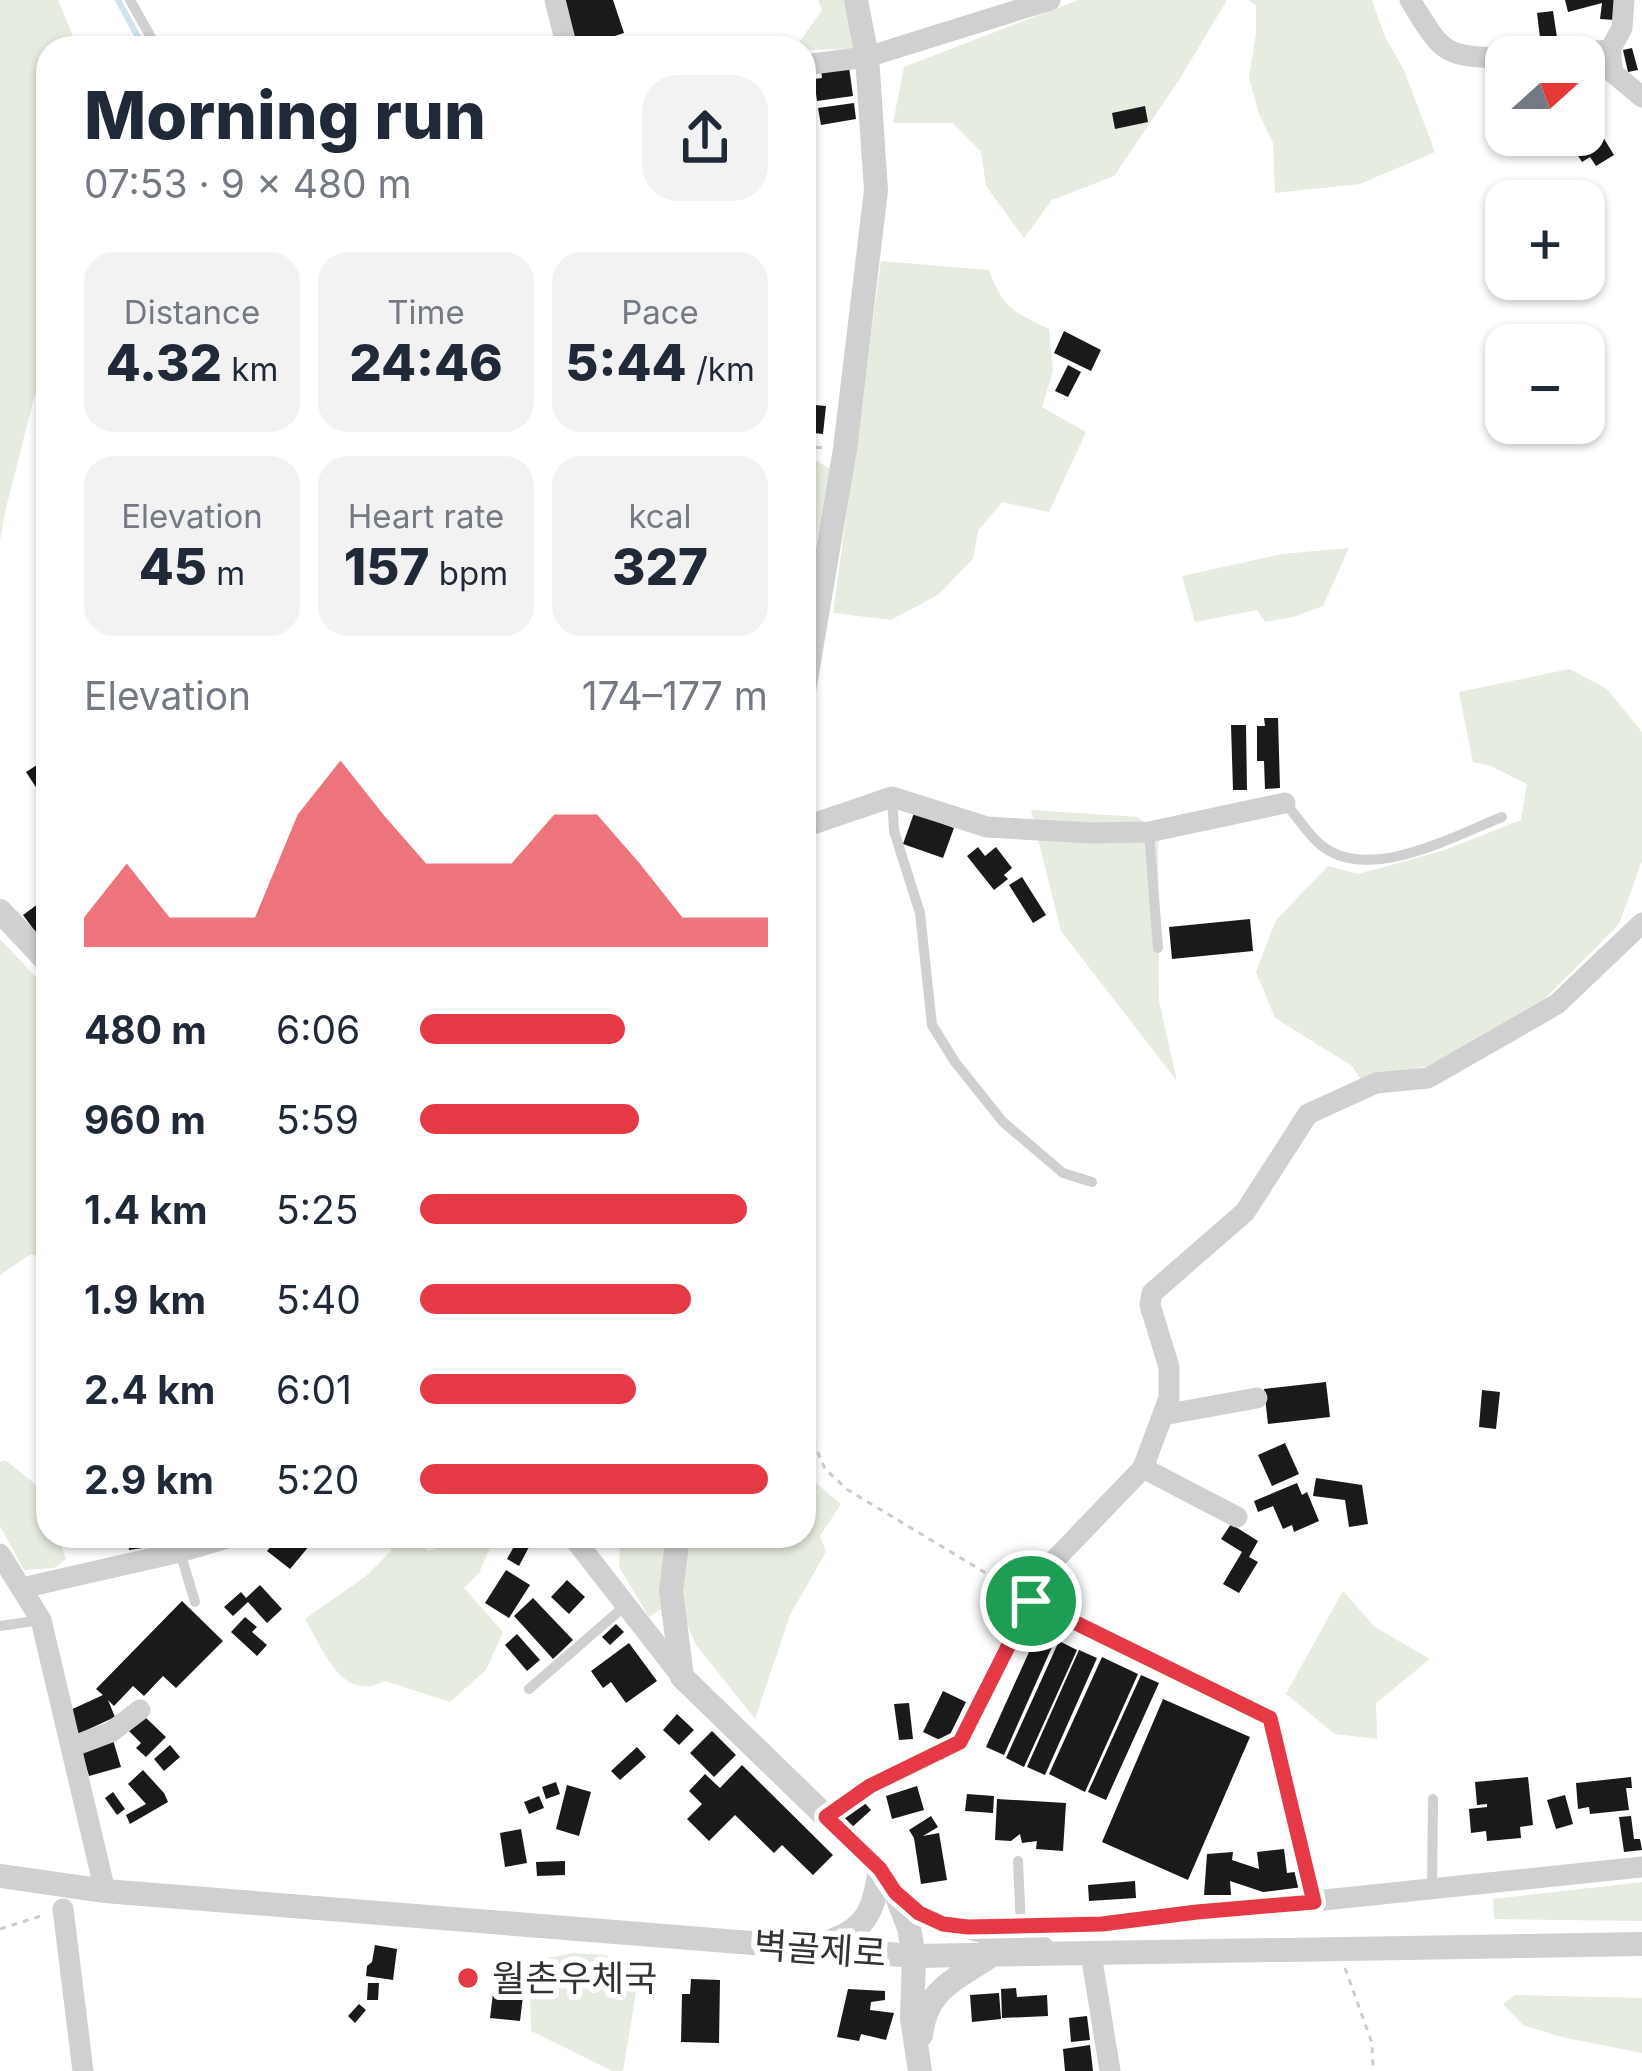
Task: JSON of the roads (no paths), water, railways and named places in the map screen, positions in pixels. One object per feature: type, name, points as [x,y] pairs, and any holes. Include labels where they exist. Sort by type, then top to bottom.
[{"type":"street","points":[[555,0],[564,36]]},
{"type":"street","points":[[816,620],[845,449],[876,190],[867,57],[856,0]]},
{"type":"street","points":[[816,63],[867,57],[1050,0]]},
{"type":"street","points":[[1410,0],[1437,43],[1461,57],[1485,58]]},
{"type":"street","points":[[1624,0],[1622,28],[1610,50],[1613,73],[1642,97]]},
{"type":"street","points":[[1605,50],[1610,50]]},
{"type":"street","points":[[816,823],[892,797],[987,827],[1149,832],[1285,802]]},
{"type":"street","points":[[0,911],[36,949]]},
{"type":"street","points":[[826,1817],[870,1786],[960,1742],[1045,1570],[1143,1468],[1169,1398],[1169,1366],[1150,1305],[1152,1293],[1245,1212],[1308,1114],[1376,1084],[1428,1078],[1557,1004],[1642,923]]},
{"type":"street","points":[[1163,1415],[1257,1398]]},
{"type":"street","points":[[1143,1468],[1237,1517]]},
{"type":"street","points":[[22,1588],[194,1548]]},
{"type":"street","points":[[581,1548],[682,1677],[880,1869],[895,1892],[914,1956],[911,2018],[919,2066]]},
{"type":"street","points":[[676,1548],[671,1591],[682,1677]]},
{"type":"street","points":[[0,1554],[41,1620],[105,1891]]},
{"type":"street","points":[[71,1747],[111,1732],[140,1710]]},
{"type":"street","points":[[895,1892],[919,1913],[943,1924],[1102,1924],[1642,1867]]},
{"type":"street","points":[[809,1948],[860,1927],[875,1897],[880,1869]]},
{"type":"street","name":"벽골제로","points":[[0,1876],[105,1891],[914,1956],[1642,1944]]},
{"type":"street","points":[[63,1909],[83,2071]]},
{"type":"street","points":[[968,1927],[1061,1954]]},
{"type":"street","points":[[1091,1954],[1110,2071]]},
{"type":"street","points":[[919,2066],[923,2012],[936,1994],[991,1955]]},
{"type":"lane","points":[[130,0],[150,36]]},
{"type":"lane","points":[[892,797],[894,831],[920,913],[932,1025],[1003,1122],[1063,1173],[1092,1182]]},
{"type":"lane","points":[[1285,802],[1324,848],[1362,861],[1404,856],[1502,817]]},
{"type":"lane","points":[[1149,832],[1158,948]]},
{"type":"lane","points":[[180,1552],[195,1603]]},
{"type":"lane","points":[[529,1690],[626,1605]]},
{"type":"lane","points":[[0,1626],[41,1620]]},
{"type":"lane","points":[[1432,1889],[1433,1798]]},
{"type":"lane","points":[[1018,1861],[1021,1926]]},
{"type":"waterway","points":[[118,0],[138,36]]},
{"type":"place","name":"월촌우체국","points":[[468,1978]]}]
